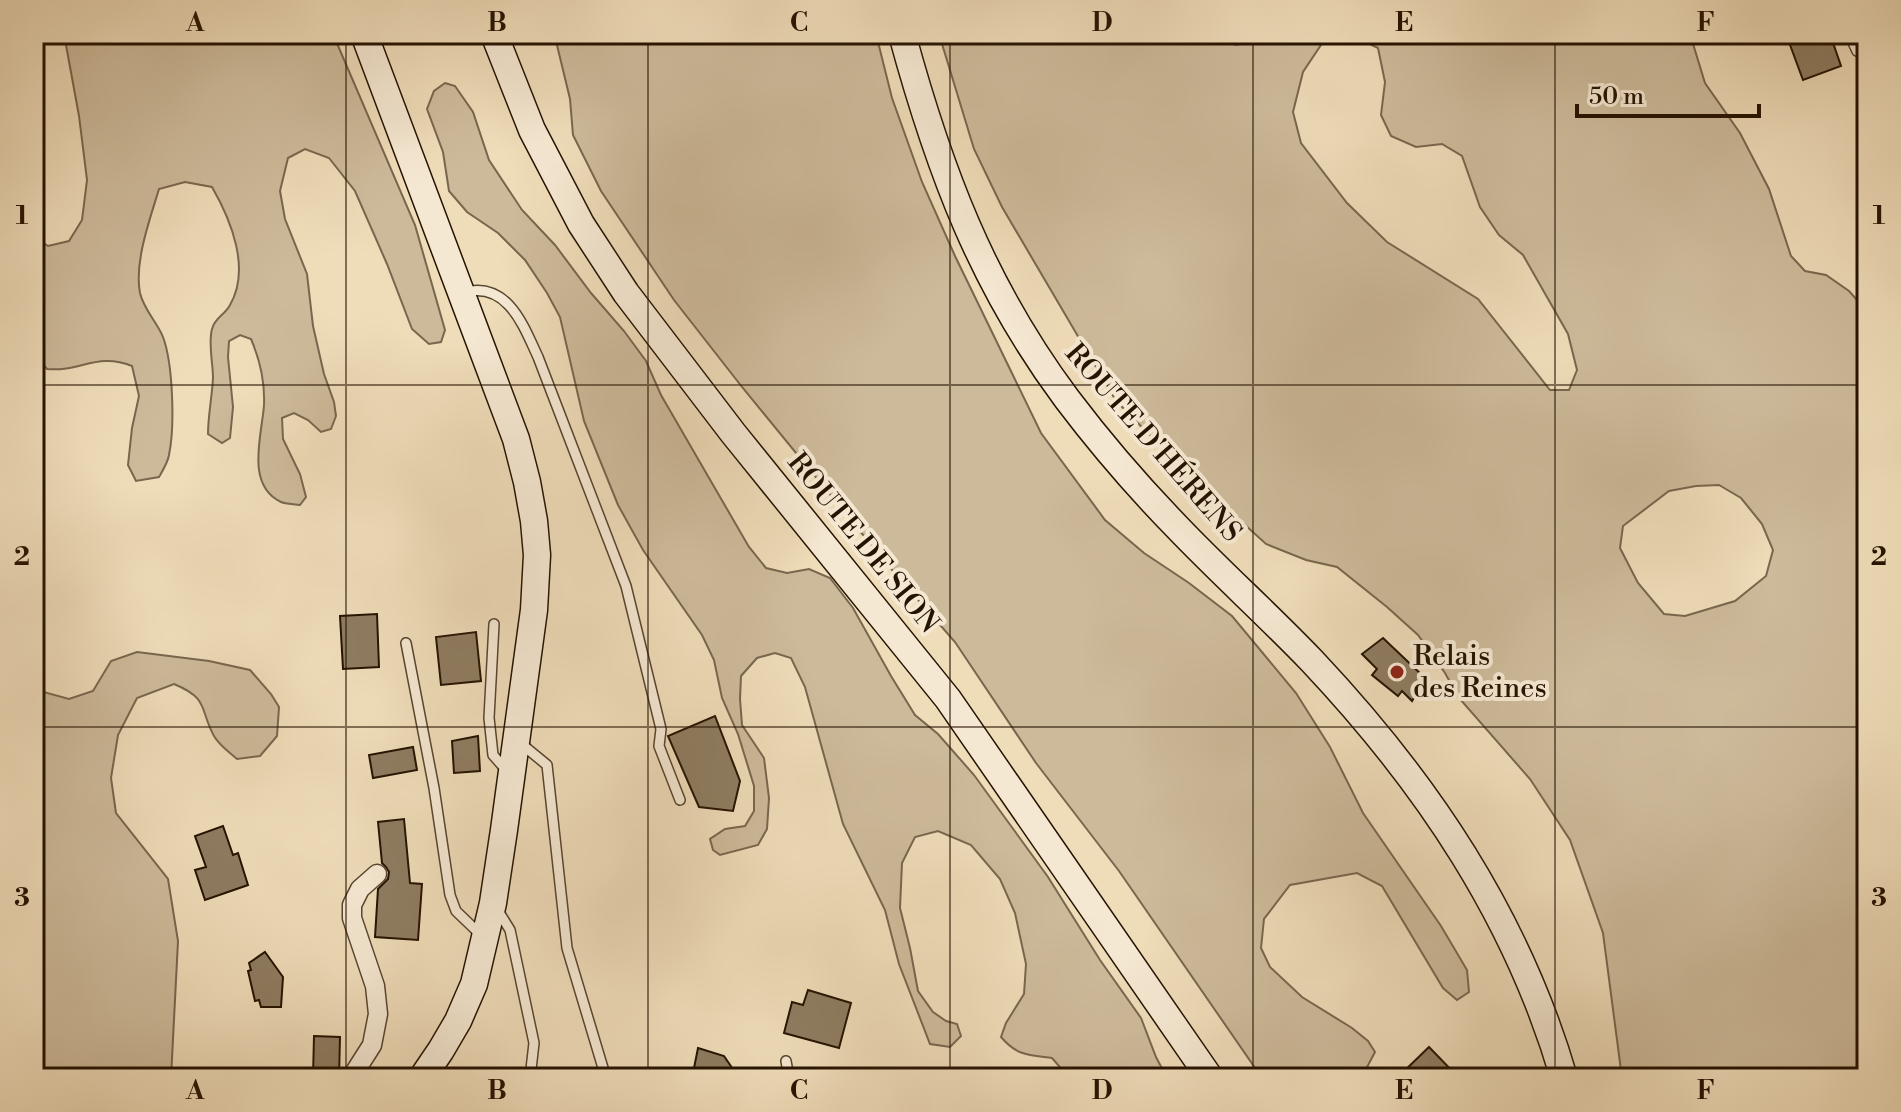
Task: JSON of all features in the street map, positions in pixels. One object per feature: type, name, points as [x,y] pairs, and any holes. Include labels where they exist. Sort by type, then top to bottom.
[{"type":"main road","points":[[364,34],[516,439],[527,482],[537,555],[534,610],[493,903],[474,984],[458,1021],[422,1078]]},
{"type":"main road","name":"ROUTE DE SION","points":[[494,34],[532,130],[581,224],[626,293],[733,433],[948,699],[1210,1078]]},
{"type":"main road","name":"ROUTE D'HÉRENS","points":[[902,34],[934,145],[966,227],[1005,303],[1039,359],[1084,420],[1146,494],[1314,663],[1425,795],[1464,852],[1507,931],[1541,1008],[1564,1078]]},
{"type":"street","points":[[351,1078],[372,1045],[378,1014],[375,986],[352,918],[352,905],[360,889],[377,874]]},
{"type":"lane","points":[[1849,34],[1857,51]]},
{"type":"lane","points":[[461,293],[485,290],[503,300],[523,326],[538,357],[626,586],[661,729],[659,746],[680,800]]},
{"type":"lane","points":[[494,624],[489,718],[493,755],[510,774]]},
{"type":"lane","points":[[406,643],[434,788],[450,895],[456,911],[484,939]]},
{"type":"lane","points":[[517,739],[547,765],[567,948],[606,1078]]},
{"type":"lane","points":[[493,903],[510,930],[534,1043],[530,1078]]},
{"type":"lane","points":[[786,1061],[789,1078]]},
{"type":"shaded area","points":[[70,34],[333,34],[415,225],[445,330],[441,342],[429,344],[412,329],[355,191],[329,158],[305,149],[288,158],[280,191],[285,219],[307,274],[313,326],[336,416],[331,429],[321,432],[294,413],[282,418],[283,439],[300,474],[306,497],[300,505],[281,502],[270,494],[259,472],[264,388],[251,339],[240,335],[229,341],[233,407],[230,438],[222,443],[208,434],[213,378],[212,329],[230,305],[239,276],[232,229],[212,187],[185,182],[159,189],[141,254],[140,293],[163,337],[171,379],[171,443],[168,460],[159,477],[136,481],[128,465],[139,396],[132,366],[109,361],[47,369],[36,356],[34,237],[48,246],[69,241],[82,220],[87,180],[66,45]]},
{"type":"shaded area","points":[[550,34],[876,34],[892,98],[922,182],[1041,433],[1105,520],[1144,553],[1232,616],[1296,693],[1330,747],[1363,813],[1441,926],[1467,970],[1469,992],[1457,1000],[1443,988],[1382,886],[1357,873],[1290,885],[1264,919],[1261,948],[1270,967],[1302,997],[1352,1028],[1368,1041],[1375,1052],[1365,1071],[1350,1078],[1262,1078],[1119,871],[1036,763],[955,642],[886,563],[674,300],[601,191],[573,135],[570,99],[556,41]]},
{"type":"shaded area","points":[[939,34],[1201,34],[1237,45],[1265,34],[1690,34],[1705,83],[1740,133],[1769,189],[1791,256],[1805,271],[1826,275],[1849,291],[1867,311],[1867,1078],[1622,1078],[1603,933],[1570,840],[1530,779],[1459,698],[1418,635],[1337,567],[1306,560],[1266,544],[1180,466],[1116,401],[1002,207],[974,149]],"holes":[[[1351,35],[1378,48],[1385,82],[1381,115],[1391,136],[1416,147],[1442,144],[1462,156],[1480,207],[1499,235],[1523,255],[1568,334],[1577,370],[1569,390],[1550,390],[1478,299],[1387,242],[1347,203],[1301,143],[1293,112],[1303,72],[1323,42]],[[1719,485],[1741,498],[1762,524],[1773,550],[1766,576],[1735,601],[1685,616],[1664,614],[1638,583],[1620,548],[1623,526],[1669,491]]]},
{"type":"shaded area","points":[[445,83],[455,86],[473,112],[489,160],[522,210],[555,245],[646,361],[661,395],[749,547],[766,568],[787,573],[809,569],[830,578],[853,608],[915,715],[938,734],[974,775],[1048,877],[1141,1018],[1167,1078],[1067,1078],[1052,1058],[1018,1051],[1001,1037],[1024,994],[1026,964],[1015,913],[1000,879],[971,845],[938,831],[915,837],[902,863],[900,908],[918,991],[933,1012],[957,1024],[961,1036],[950,1047],[930,1044],[899,964],[885,910],[843,824],[805,687],[791,658],[775,653],[757,658],[741,676],[742,725],[764,758],[769,798],[767,829],[758,845],[720,855],[713,850],[710,839],[725,829],[745,826],[754,811],[754,786],[738,734],[722,698],[714,660],[702,635],[643,550],[618,505],[584,421],[560,317],[547,293],[525,260],[498,233],[467,212],[449,191],[443,152],[427,109],[434,91]]},
{"type":"shaded area","points":[[137,652],[209,661],[250,670],[279,707],[277,736],[260,756],[237,759],[216,739],[199,700],[185,689],[174,684],[137,698],[118,735],[111,778],[116,813],[168,879],[178,941],[171,1078],[34,1078],[34,1002],[39,998],[41,959],[34,924],[34,687],[69,699],[93,691],[111,661]]},
{"type":"building","points":[[1786,34],[1830,34],[1841,66],[1803,80]]},
{"type":"building","points":[[377,614],[379,667],[343,669],[340,616]]},
{"type":"building","points":[[476,632],[481,681],[441,685],[436,637]]},
{"type":"building","name":"Relais des Reines","points":[[1383,638],[1425,678],[1412,701],[1402,691],[1398,696],[1372,675],[1377,669],[1362,654]]},
{"type":"building","points":[[715,716],[740,781],[733,811],[699,807],[668,736]]},
{"type":"building","points":[[478,736],[480,771],[454,773],[452,741]]},
{"type":"building","points":[[413,747],[417,770],[373,778],[369,755]]},
{"type":"building","points":[[404,819],[410,883],[422,884],[418,940],[375,937],[378,889],[388,879],[389,872],[382,863],[378,822]]},
{"type":"building","points":[[223,826],[233,855],[238,853],[248,885],[205,900],[195,870],[206,867],[195,836]]},
{"type":"building","points":[[265,952],[283,977],[281,1007],[261,1007],[259,1000],[255,1001],[249,963]]},
{"type":"building","points":[[808,990],[851,1003],[839,1048],[784,1033],[792,1002],[803,1005]]},
{"type":"building","points":[[314,1036],[340,1037],[339,1078],[313,1077]]},
{"type":"building","points":[[1429,1047],[1459,1078],[1397,1078]]},
{"type":"building","points":[[698,1048],[724,1056],[739,1078],[692,1078]]},
{"type":"place","name":"Relais des Reines","points":[[1397,672]]}]
